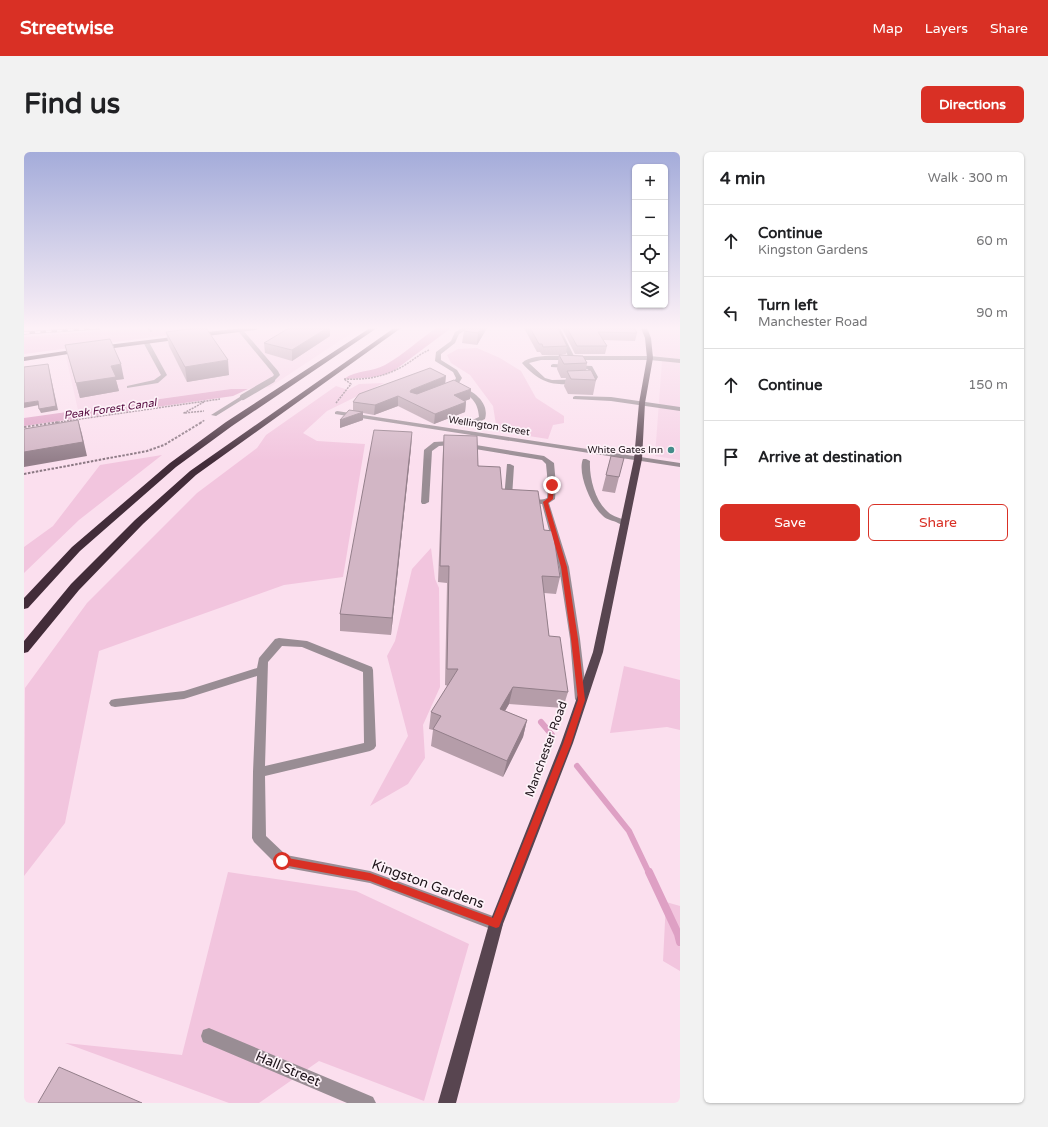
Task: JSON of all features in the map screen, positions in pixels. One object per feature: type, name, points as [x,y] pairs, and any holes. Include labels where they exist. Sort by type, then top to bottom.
[{"type":"highway","points":[[24,605],[76,548],[173,465],[229,424],[307,372]]},
{"type":"highway","points":[[24,648],[75,587],[139,522],[193,473],[334,372]]},
{"type":"main road","name":"Manchester Road","points":[[447,1103],[496,924],[567,744],[598,652],[638,459],[642,403],[647,372]]},
{"type":"street","points":[[129,386],[156,382],[164,375],[163,372]]},
{"type":"street","points":[[214,415],[272,380],[277,375],[276,372]]},
{"type":"street","points":[[444,390],[455,385],[459,378],[455,372]]},
{"type":"street","points":[[536,372],[551,382],[593,381],[595,377],[593,372]]},
{"type":"street","points":[[138,376],[141,384]]},
{"type":"street","points":[[451,421],[470,424],[482,418],[482,408],[474,395],[453,386]]},
{"type":"street","points":[[575,398],[611,399],[680,409]]},
{"type":"street","name":"Wellington Street","points":[[337,413],[680,465]]},
{"type":"street","points":[[425,502],[428,450],[437,444],[451,443],[544,458],[550,463],[552,485],[551,499],[545,502],[508,499],[510,466]]},
{"type":"street","points":[[586,461],[587,476],[593,495],[600,508],[604,513],[625,523]]},
{"type":"street","points":[[545,502],[564,567],[575,639],[582,700]]},
{"type":"street","name":"Kingston Gardens","points":[[259,772],[370,746],[368,670],[303,644],[279,642],[263,661],[259,772],[259,838],[282,861],[370,877],[496,924]]},
{"type":"street","points":[[115,703],[184,695],[263,670]]},
{"type":"street","name":"Hall Street","points":[[209,1036],[367,1103]]},
{"type":"path","points":[[337,413],[329,411],[351,384],[343,379],[365,379],[385,376],[391,372]]},
{"type":"path","points":[[24,427],[223,399]]},
{"type":"path","points":[[206,401],[184,413],[223,409]]},
{"type":"path","points":[[24,474],[147,451],[164,445],[214,415]]},
{"type":"shaded area","points":[[69,372],[292,372],[270,387],[235,390],[231,389],[78,410]]},
{"type":"shaded area","points":[[466,372],[522,372],[536,398],[564,416],[564,423],[553,425],[548,439],[497,431],[493,406],[470,375]]},
{"type":"shaded area","points":[[661,372],[680,372],[680,460],[655,456]]},
{"type":"shaded area","points":[[384,383],[327,411],[303,433],[317,441],[365,444],[343,577],[284,585],[99,651],[65,823],[24,876],[25,688],[87,603],[197,493],[257,448],[266,435],[336,386],[348,390],[359,384]]},
{"type":"shaded area","points":[[162,455],[79,520],[24,573],[24,547],[53,526],[100,465]]},
{"type":"shaded area","points":[[431,548],[435,579],[439,588],[440,687],[423,725],[425,758],[408,784],[370,806],[408,736],[387,656],[395,641],[412,569]]},
{"type":"shaded area","points":[[624,666],[680,680],[680,730],[667,727],[610,733]]},
{"type":"shaded area","points":[[228,872],[356,891],[469,944],[424,1101],[319,1061],[259,1103],[229,1103],[65,1043],[182,1055]]},
{"type":"shaded area","points":[[666,902],[680,906],[680,971],[663,961]]},
{"type":"water","points":[[361,372],[390,372],[376,377],[344,379]]},
{"type":"water","name":"Peak Forest Canal","points":[[231,389],[248,389],[233,396],[24,426],[24,418]]},
{"type":"building","points":[[24,372],[50,372],[56,406],[39,409],[38,401],[24,403]]},
{"type":"building","points":[[73,372],[114,372],[116,377],[76,383]]},
{"type":"building","points":[[418,372],[439,372],[446,376],[411,390],[410,392],[417,394],[454,380],[471,389],[454,395],[466,402],[435,414],[398,396],[375,405],[353,402],[359,394]]},
{"type":"building","points":[[568,372],[592,372],[596,380],[571,379]]},
{"type":"building","points":[[349,410],[363,412],[340,420]]},
{"type":"building","points":[[78,420],[83,442],[24,452],[24,429]]},
{"type":"building","points":[[374,430],[412,432],[392,618],[340,614]]},
{"type":"building","points":[[444,435],[477,436],[478,466],[500,467],[502,489],[538,491],[544,530],[553,531],[560,577],[542,576],[549,636],[560,637],[568,692],[513,687],[500,709],[527,720],[507,761],[433,729],[441,716],[431,712],[458,669],[447,669],[449,566],[440,566]]},
{"type":"building","points":[[611,456],[624,458],[619,477],[606,475]]},
{"type":"building","points":[[59,1067],[142,1103],[38,1103]]},
{"type":"waterway","points":[[541,722],[552,735]]},
{"type":"waterway","points":[[577,766],[629,831],[649,873]]},
{"type":"waterway","points":[[649,872],[678,934],[680,942]]},
{"type":"place","name":"White Gates Inn","points":[[671,450]]},
{"type":"route","points":[[282,861],[370,877],[496,924],[567,744],[582,700],[575,639],[564,567],[545,502],[551,499],[552,485]]}]
